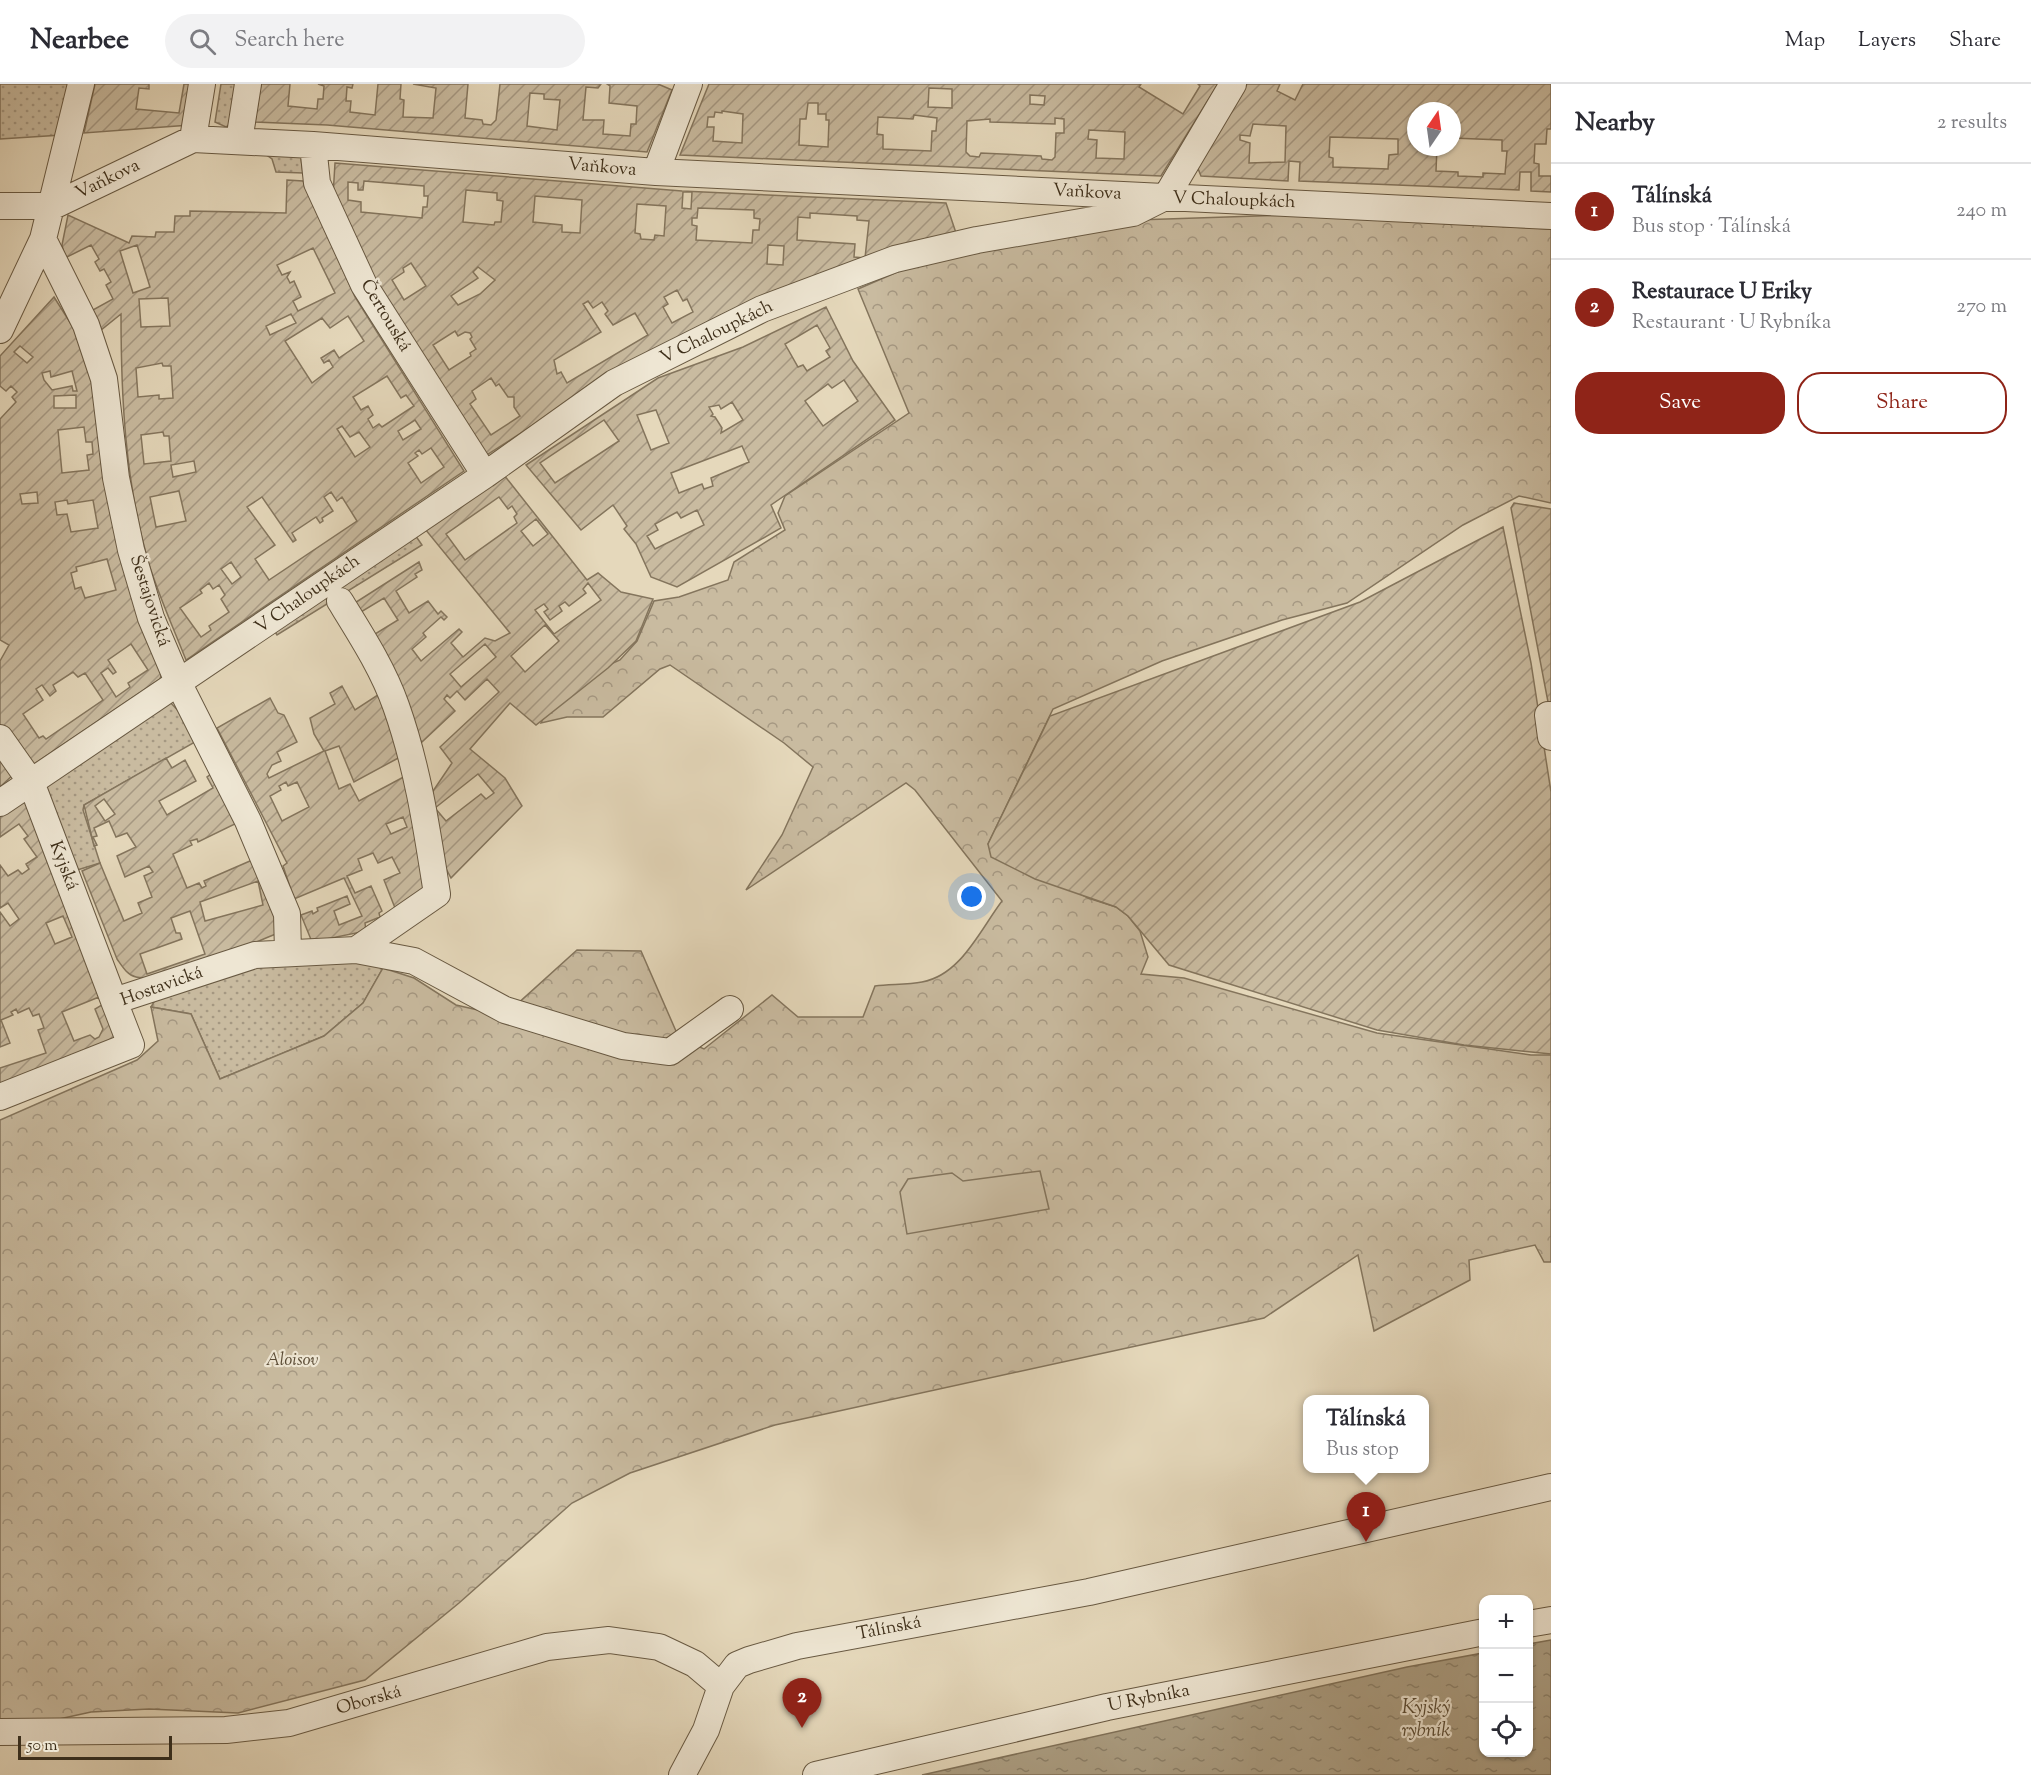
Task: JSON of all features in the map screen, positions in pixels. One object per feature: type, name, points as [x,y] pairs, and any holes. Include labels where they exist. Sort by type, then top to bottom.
[{"type":"street","points":[[0,330],[43,239],[53,206],[81,84]]},
{"type":"street","points":[[193,139],[202,84]]},
{"type":"street","points":[[239,141],[248,84]]},
{"type":"street","points":[[656,172],[689,84]]},
{"type":"street","points":[[1166,196],[1233,84]]},
{"type":"street","name":"Vaňkova","points":[[53,206],[193,139],[313,145],[656,172],[1166,196]]},
{"type":"street","name":"Čertouská","points":[[313,145],[317,183],[364,285],[485,475]]},
{"type":"street","name":"V Chaloupkách","points":[[0,803],[485,475],[614,383],[762,309],[895,259],[977,240],[1133,213],[1166,196],[1551,216]]},
{"type":"street","points":[[0,206],[53,206]]},
{"type":"street","name":"Šestajovická","points":[[43,239],[86,324],[104,379],[116,478],[132,550],[151,618],[179,684],[248,821],[287,914],[288,951]]},
{"type":"street","points":[[340,601],[375,658],[396,705],[420,785],[437,894],[356,950]]},
{"type":"street","name":"Kyjská","points":[[0,738],[32,782],[114,1001]]},
{"type":"street","name":"Hostavická","points":[[0,1097],[131,1045],[114,1001],[255,955],[288,951],[356,950],[414,961],[505,1010],[623,1046],[670,1052],[730,1009]]},
{"type":"street","name":"Tálínská","points":[[682,1775],[706,1730],[721,1686],[737,1665],[797,1646],[1089,1592],[1551,1487]]},
{"type":"street","points":[[1533,1623],[1551,1620]]},
{"type":"street","name":"U Rybníka","points":[[816,1775],[1107,1707],[1479,1633]]},
{"type":"street","name":"Oborská","points":[[0,1732],[226,1730],[289,1723],[547,1647],[609,1640],[659,1647],[695,1664],[721,1686]]},
{"type":"green space","points":[[0,84],[73,84],[62,135],[0,139]]},
{"type":"green space","points":[[95,84],[149,84],[149,89],[139,88],[136,109],[179,113],[184,84],[198,84],[190,125],[84,133]]},
{"type":"green space","points":[[221,84],[240,84],[235,120],[226,127],[215,122]]},
{"type":"green space","points":[[261,84],[290,84],[288,106],[317,109],[318,99],[323,99],[324,86],[318,84],[353,84],[352,88],[347,87],[346,101],[351,101],[350,112],[375,115],[378,84],[401,84],[400,99],[404,100],[403,117],[433,118],[436,88],[413,84],[468,84],[465,118],[482,120],[483,124],[491,125],[496,120],[500,84],[601,84],[598,88],[586,87],[583,120],[604,120],[603,134],[630,136],[631,124],[636,124],[637,106],[609,103],[610,86],[607,84],[658,84],[672,90],[647,152],[327,125],[255,122]],"holes":[[[530,93],[544,94],[544,99],[560,100],[557,130],[527,126]]]},
{"type":"green space","points":[[709,84],[1141,84],[1139,87],[1183,114],[1200,86],[1198,84],[1218,84],[1161,176],[680,155]],"holes":[[[929,88],[952,89],[952,108],[928,107]],[[1030,95],[1045,96],[1044,105],[1030,104]],[[808,103],[818,103],[818,114],[826,114],[826,120],[829,120],[828,147],[799,145],[800,119],[806,119]],[[715,112],[743,114],[742,143],[713,141],[714,127],[707,127],[708,117],[714,117]],[[914,115],[937,118],[936,131],[932,131],[931,151],[883,149],[883,135],[877,134],[878,117],[913,119]],[[1055,118],[1064,119],[1064,133],[1056,133],[1055,157],[1052,160],[1042,159],[1041,156],[981,153],[979,157],[970,156],[966,152],[967,121],[990,119],[990,122],[1055,124]],[[1089,130],[1125,132],[1124,159],[1096,158],[1097,140],[1088,139]]]},
{"type":"green space","points":[[1247,84],[1280,84],[1277,91],[1295,100],[1303,84],[1551,84],[1551,129],[1547,129],[1546,144],[1535,144],[1534,163],[1539,164],[1539,176],[1551,176],[1551,192],[1531,191],[1531,172],[1520,172],[1519,190],[1299,181],[1300,162],[1289,161],[1288,181],[1201,176],[1197,166]],"holes":[[[1253,124],[1286,126],[1285,162],[1249,163],[1250,143],[1240,140],[1240,135],[1250,136]],[[1330,137],[1398,139],[1398,154],[1389,155],[1388,169],[1333,167],[1333,158],[1329,157]]]},
{"type":"green space","points":[[261,151],[300,152],[303,173],[276,172],[272,159]]},
{"type":"green space","points":[[335,163],[682,191],[946,203],[956,233],[806,280],[719,316],[630,365],[485,456],[374,278],[333,196]],"holes":[[[364,181],[424,186],[424,196],[428,196],[427,207],[423,207],[422,218],[361,212],[361,202],[348,200],[348,182],[358,183],[358,190],[363,190]],[[466,190],[497,193],[497,200],[503,201],[501,222],[495,222],[494,225],[463,222]],[[683,192],[692,192],[691,209],[682,208]],[[535,196],[582,200],[580,233],[562,232],[562,225],[533,222]],[[637,204],[666,206],[664,236],[655,235],[654,240],[641,239],[640,234],[635,233]],[[698,208],[754,210],[754,218],[760,219],[759,230],[753,230],[752,243],[696,240],[697,226],[692,225],[692,218],[697,218]],[[810,213],[857,216],[857,220],[869,221],[865,258],[854,257],[855,244],[797,240],[798,217],[810,218]],[[768,245],[784,246],[783,265],[767,264]],[[411,263],[426,286],[404,300],[392,280],[404,272],[403,268]],[[478,267],[495,280],[480,294],[458,305],[451,296],[478,278],[473,272]],[[677,290],[683,301],[687,299],[693,312],[672,323],[663,307],[668,304],[664,297]],[[588,301],[593,308],[602,302],[608,311],[605,314],[613,325],[635,313],[648,335],[567,383],[561,372],[557,374],[554,360],[601,332],[583,304]],[[455,331],[458,336],[465,332],[470,333],[472,337],[470,339],[476,349],[470,353],[471,356],[449,370],[433,345]],[[491,378],[496,386],[499,384],[508,397],[514,397],[514,407],[520,416],[491,435],[470,404],[476,399],[472,391]]]},
{"type":"green space","points":[[287,180],[303,181],[355,297],[464,471],[186,660],[148,561],[134,500],[123,407],[121,314],[101,330],[91,311],[113,299],[106,285],[111,282],[104,269],[100,271],[95,262],[99,259],[91,245],[65,258],[62,245],[68,215],[129,243],[132,236],[155,237],[156,232],[174,232],[175,216],[190,216],[190,211],[286,213]],"holes":[[[137,245],[150,287],[133,293],[120,251]],[[313,248],[335,293],[298,311],[293,301],[301,297],[294,281],[290,283],[287,277],[290,272],[282,275],[277,265]],[[168,298],[170,326],[141,327],[139,299]],[[291,314],[296,323],[270,335],[266,326]],[[348,316],[364,341],[339,358],[334,350],[321,358],[324,363],[329,360],[333,367],[312,383],[285,341],[322,318],[330,328]],[[162,363],[163,366],[171,366],[173,398],[159,399],[159,395],[138,397],[136,368]],[[387,376],[401,398],[406,395],[414,406],[382,427],[379,424],[373,428],[368,419],[373,415],[368,406],[361,410],[353,397]],[[415,420],[421,429],[403,440],[398,431]],[[342,426],[350,437],[359,432],[370,447],[355,457],[337,429]],[[163,432],[164,436],[169,436],[171,461],[144,464],[141,435]],[[431,448],[444,467],[421,483],[408,463],[418,456],[415,453],[419,450],[422,454]],[[194,461],[196,472],[173,477],[171,465]],[[179,491],[186,521],[156,527],[150,497]],[[331,492],[337,501],[342,497],[357,521],[269,580],[255,559],[275,545],[247,507],[262,497],[293,542],[296,540],[292,533],[316,517],[320,523],[323,521],[322,518],[333,511],[324,497]],[[231,562],[241,577],[232,584],[221,569]],[[209,583],[213,589],[219,585],[225,595],[221,599],[229,612],[209,626],[211,630],[201,637],[180,608],[202,593],[200,590]]]},
{"type":"green space","name":"Aloisov","points":[[1287,215],[1551,229],[1551,503],[1519,496],[1463,525],[1347,603],[1282,620],[1162,661],[1053,709],[988,844],[1088,898],[1116,907],[1128,916],[1140,931],[1148,957],[1141,974],[1184,978],[1377,1033],[1531,1055],[1551,1055],[1551,1262],[1544,1262],[1535,1245],[1469,1260],[1470,1280],[1374,1331],[1358,1255],[1264,1318],[775,1425],[630,1473],[572,1503],[459,1603],[365,1680],[238,1713],[149,1709],[91,1712],[50,1721],[0,1723],[0,1120],[137,1060],[158,1041],[151,1007],[191,1014],[220,1079],[324,1036],[363,1003],[383,968],[414,978],[456,1005],[504,1016],[577,950],[641,951],[679,1038],[704,1049],[772,995],[798,1017],[863,1017],[875,986],[922,982],[936,978],[948,970],[968,950],[1002,901],[915,790],[906,783],[746,890],[782,835],[813,767],[784,743],[670,665],[660,669],[603,717],[567,717],[541,723],[557,688],[620,660],[637,641],[654,601],[679,597],[728,580],[734,562],[785,530],[778,513],[785,496],[909,413],[858,289],[909,267],[1136,220]]},
{"type":"green space","points":[[54,297],[78,335],[88,363],[163,669],[160,679],[34,764],[0,725],[0,661],[9,645],[0,640],[0,419],[16,402],[12,397],[17,392],[11,386],[6,391],[0,386],[0,356]],"holes":[[[20,346],[33,357],[27,363],[14,352]],[[50,371],[51,377],[72,371],[77,391],[73,391],[72,386],[52,390],[44,380],[42,373]],[[76,395],[76,408],[54,408],[54,396]],[[84,427],[86,442],[92,442],[93,454],[87,455],[89,470],[62,473],[58,430]],[[37,492],[38,503],[22,504],[20,494]],[[67,500],[68,504],[93,500],[98,528],[71,532],[67,514],[57,515],[55,502]],[[107,559],[116,590],[85,598],[81,587],[75,589],[71,573],[77,571],[76,567]],[[131,644],[148,670],[128,683],[130,687],[116,697],[101,673],[108,668],[113,674],[116,672],[108,660]],[[73,672],[78,677],[85,673],[103,700],[46,739],[43,736],[39,738],[23,714],[43,700],[36,689],[42,685],[50,696],[56,691],[53,685]]]},
{"type":"green space","points":[[826,307],[853,361],[895,420],[771,505],[781,528],[677,587],[651,577],[636,544],[624,529],[627,526],[613,505],[581,530],[526,465],[658,378],[743,347]],"holes":[[[817,325],[830,348],[826,351],[830,357],[807,371],[803,365],[798,367],[785,344]],[[844,380],[858,401],[823,426],[805,401],[828,384],[832,388]],[[732,402],[743,420],[721,433],[722,428],[715,417],[711,416],[713,414],[709,407],[719,405],[721,409]],[[656,410],[669,443],[651,450],[637,415]],[[604,420],[619,441],[555,483],[540,463]],[[742,446],[749,462],[711,478],[713,486],[704,489],[702,484],[679,493],[671,473]],[[697,510],[704,525],[655,549],[647,536],[658,530],[655,524],[677,512],[681,518]]]},
{"type":"green space","points":[[504,475],[587,580],[598,573],[621,592],[653,599],[636,641],[608,668],[536,725],[510,703],[470,749],[505,778],[522,806],[451,878],[442,861],[427,800],[452,763],[440,747],[499,692],[487,679],[465,700],[457,691],[450,698],[447,695],[444,699],[455,711],[422,742],[411,731],[370,637],[398,620],[384,598],[356,615],[350,606],[419,562],[422,570],[415,574],[417,577],[396,591],[409,613],[428,601],[438,614],[441,611],[447,617],[444,620],[441,617],[423,633],[426,637],[412,649],[421,661],[459,629],[462,632],[451,643],[463,657],[485,638],[495,641],[510,633],[425,529]],"holes":[[[499,497],[508,509],[512,506],[517,514],[514,517],[517,523],[465,560],[446,534]],[[536,519],[548,534],[533,546],[521,531]],[[588,583],[601,600],[554,634],[535,610],[544,604],[548,609],[544,612],[550,620],[562,611],[559,606],[565,602],[569,606],[586,593],[583,589]],[[545,625],[559,641],[525,672],[511,656]],[[485,644],[496,657],[461,687],[450,674]],[[478,774],[494,793],[486,799],[481,794],[446,821],[435,808]]]},
{"type":"green space","points":[[1514,503],[1551,509],[1551,702],[1548,702],[1511,508]]},
{"type":"green space","points":[[1503,527],[1531,663],[1551,792],[1551,1054],[1464,1045],[1377,1030],[1169,965],[1128,916],[1116,907],[1035,879],[991,857],[988,844],[1050,716],[1360,602]]},
{"type":"green space","points":[[413,532],[422,545],[277,635],[272,627]]},
{"type":"green space","points":[[342,686],[355,710],[384,691],[402,756],[354,782],[339,746],[325,751],[339,789],[350,784],[359,801],[411,773],[430,891],[395,908],[384,880],[400,873],[392,857],[378,863],[373,853],[358,859],[362,870],[347,876],[355,893],[371,886],[382,911],[379,913],[380,917],[365,923],[366,931],[312,942],[301,915],[312,911],[313,914],[318,911],[317,908],[347,896],[350,904],[334,911],[339,925],[362,916],[344,878],[294,899],[283,866],[287,863],[217,728],[270,698],[278,713],[284,715],[297,742],[277,752],[281,761],[272,765],[267,774],[269,778],[324,751],[314,734],[310,718],[335,704],[330,693]],"holes":[[[286,782],[288,786],[297,782],[309,807],[282,821],[270,796],[281,790],[279,786]],[[403,817],[407,827],[391,834],[386,824]]]},
{"type":"green space","points":[[169,701],[184,717],[195,742],[84,805],[83,810],[100,863],[74,871],[44,794],[48,778]]},
{"type":"green space","points":[[0,751],[15,773],[0,787]]},
{"type":"green space","points":[[166,758],[172,768],[185,760],[196,781],[159,801],[167,815],[213,788],[207,777],[211,774],[239,822],[198,842],[197,839],[190,841],[192,845],[173,854],[187,888],[199,883],[202,888],[206,886],[204,881],[257,858],[282,910],[276,934],[165,975],[148,978],[130,974],[117,959],[82,871],[100,863],[124,921],[142,913],[138,903],[152,897],[144,876],[153,872],[149,866],[125,877],[117,856],[136,847],[127,833],[116,837],[109,821],[94,828],[97,836],[93,837],[97,845],[94,846],[84,805]],"holes":[[[104,799],[115,814],[105,821],[95,806]],[[258,881],[263,905],[205,921],[200,902]],[[190,911],[205,954],[147,974],[140,954],[182,939],[180,933],[176,933],[171,918]]]},
{"type":"green space","points":[[26,800],[123,1038],[0,1087],[0,1068],[46,1053],[38,1030],[44,1028],[39,1014],[33,1016],[29,1008],[18,1013],[16,1009],[11,1012],[13,1015],[1,1020],[10,1043],[0,1047],[0,912],[10,926],[19,919],[8,903],[0,908],[0,865],[8,876],[18,870],[22,874],[29,869],[26,864],[37,857],[24,839],[28,836],[19,824],[0,837],[0,817]],"holes":[[[63,916],[72,937],[55,944],[46,923]],[[99,997],[102,1005],[95,1009],[103,1029],[99,1037],[95,1039],[90,1035],[74,1041],[62,1012]]]},
{"type":"green space","points":[[266,958],[351,958],[383,968],[363,1003],[324,1036],[220,1079],[191,1014],[151,1007],[158,995]]},
{"type":"green space","points":[[1040,1171],[1049,1209],[907,1234],[900,1192],[908,1179],[952,1173],[963,1181]]},
{"type":"water","name":"Kyjský rybník","points":[[1551,1640],[1551,1775],[922,1775],[1407,1667],[1479,1654],[1479,1757],[1533,1757],[1533,1643]]},
{"type":"place","name":"Tálínská","points":[[1366,1542]]},
{"type":"place","name":"Restaurace U Eriky","points":[[802,1728]]}]
